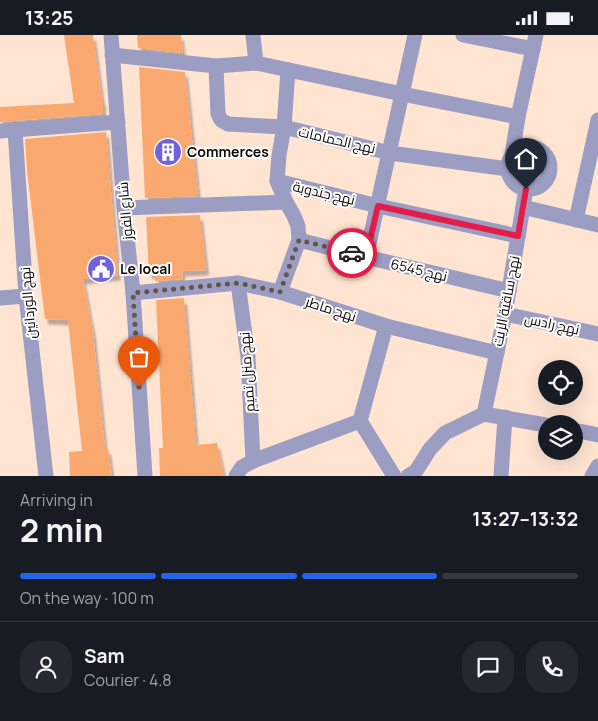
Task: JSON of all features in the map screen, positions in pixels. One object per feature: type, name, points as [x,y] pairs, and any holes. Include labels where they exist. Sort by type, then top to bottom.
[{"type":"street","name":"شارع الفوز","points":[[111,35],[124,208],[133,293],[145,476]]},
{"type":"street","points":[[253,35],[256,63]]},
{"type":"street","points":[[366,257],[416,35]]},
{"type":"street","points":[[463,35],[534,42],[510,162],[511,180],[526,189],[534,189],[546,181],[549,175],[550,167],[548,160],[544,154],[532,147],[524,147],[518,150],[510,162]]},
{"type":"street","points":[[112,55],[216,66],[256,63],[518,117]]},
{"type":"street","name":"نهج الحمامات","points":[[216,66],[218,114],[221,120],[228,125],[284,127],[390,153],[510,162]]},
{"type":"street","points":[[280,292],[299,240],[298,226],[277,181],[284,127],[288,70]]},
{"type":"street","points":[[576,220],[598,120]]},
{"type":"street","points":[[8,131],[118,122]]},
{"type":"street","name":"نهج الوردانين","points":[[8,131],[46,476]]},
{"type":"street","name":"نهج جندوبة","points":[[277,181],[378,206],[518,236]]},
{"type":"street","name":"نهج ساقية الزيت","points":[[484,413],[505,314],[526,189]]},
{"type":"street","name":"نهج جندوبة","points":[[124,208],[286,202]]},
{"type":"street","points":[[523,207],[598,225]]},
{"type":"street","name":"نهج 6545","points":[[299,240],[509,291]]},
{"type":"street","name":"نهج ماطر","points":[[133,293],[238,283],[280,292],[386,326],[497,353]]},
{"type":"street","name":"نهج منزل تميم","points":[[238,283],[248,357],[253,461]]},
{"type":"street","points":[[0,298],[26,296]]},
{"type":"street","name":"نهج رادس","points":[[505,314],[598,334]]},
{"type":"street","points":[[386,326],[360,421],[394,476]]},
{"type":"street","points":[[408,476],[416,471],[430,449],[445,433],[484,413],[538,423]]},
{"type":"street","points":[[501,476],[505,417]]},
{"type":"street","points":[[236,476],[242,467],[253,461],[360,421]]},
{"type":"street","points":[[583,432],[598,435]]},
{"type":"street","points":[[592,476],[598,466]]},
{"type":"building","points":[[64,35],[93,35],[103,101],[103,114],[0,122],[0,107],[74,103]]},
{"type":"building","points":[[137,35],[181,35],[183,53],[138,48]]},
{"type":"building","points":[[139,67],[185,72],[198,196],[145,198]]},
{"type":"building","points":[[106,132],[118,275],[83,279],[93,333],[105,449],[108,449],[112,476],[70,476],[69,452],[82,451],[68,320],[45,319],[27,171],[25,139]]},
{"type":"building","points":[[200,215],[206,270],[182,271],[183,279],[155,281],[155,273],[149,274],[146,217]]},
{"type":"building","points":[[184,298],[196,445],[217,443],[224,476],[160,476],[159,448],[163,448],[156,300]]},
{"type":"way so far","points":[[139,387],[133,293],[238,283],[280,292],[299,240],[352,253]]},
{"type":"place","name":"Commerces","points":[[168,152]]},
{"type":"place","name":"Le local","points":[[101,269]]},
{"type":"route","points":[[352,253],[366,257],[378,206],[518,236],[526,189]]}]
